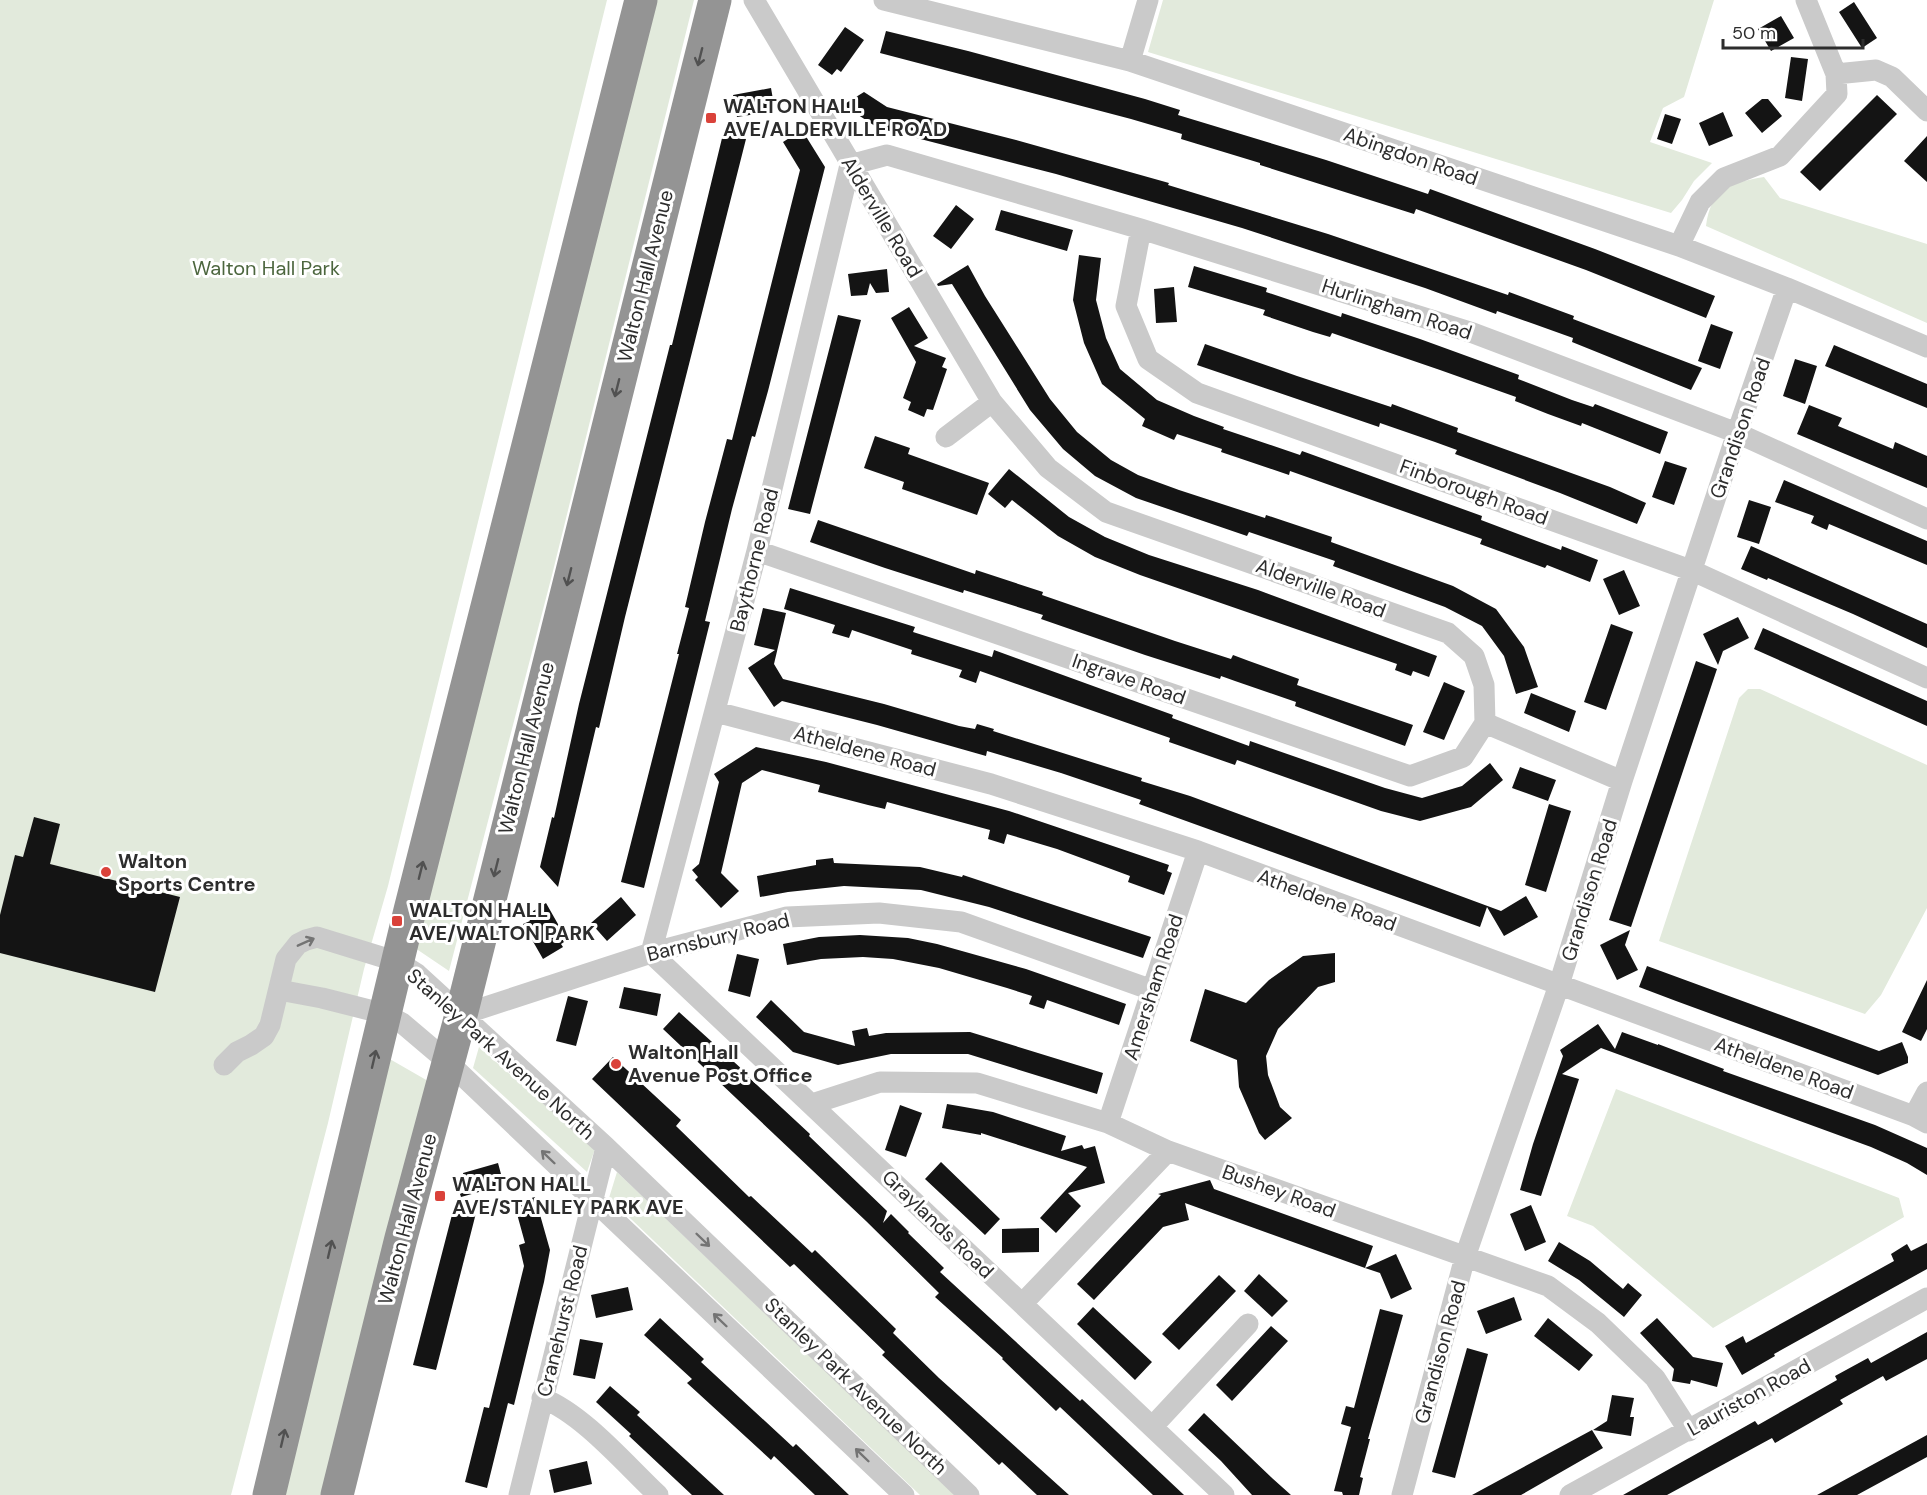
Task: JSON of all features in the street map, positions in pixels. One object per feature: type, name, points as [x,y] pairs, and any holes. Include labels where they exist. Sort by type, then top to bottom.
[{"type":"highway","points":[[269,1495],[385,1014],[641,0]]},
{"type":"highway","name":"Walton Hall Avenue","points":[[337,1495],[715,0]]},
{"type":"street","name":"Alderville Road","points":[[754,0],[992,402],[1048,468],[1106,512],[1448,633],[1474,656],[1484,685],[1485,723]]},
{"type":"street","name":"Abingdon Road","points":[[884,0],[1130,61],[1679,246],[1787,288],[1927,347]]},
{"type":"street","points":[[1130,61],[1148,0]]},
{"type":"street","points":[[1679,246],[1700,202],[1724,178],[1780,156],[1837,94],[1836,74],[1806,0]]},
{"type":"street","points":[[1836,74],[1876,70],[1892,77],[1927,111]]},
{"type":"street","name":"Hurlingham Road","points":[[850,165],[887,155],[1141,229],[1473,333],[1737,433],[1927,519]]},
{"type":"street","name":"Baythorne Road","points":[[651,953],[757,551],[850,165]]},
{"type":"street","name":"Finborough Road","points":[[1141,229],[1126,306],[1148,359],[1197,393],[1692,571],[1927,678]]},
{"type":"street","name":"Grandison Road","points":[[1402,1495],[1466,1257],[1559,985],[1622,781],[1787,288]]},
{"type":"street","points":[[946,437],[992,402]]},
{"type":"street","name":"Ingrave Road","points":[[757,551],[1410,776],[1463,758],[1485,723]]},
{"type":"street","name":"Atheldene Road","points":[[716,712],[991,784],[1198,851],[1920,1120]]},
{"type":"street","points":[[1485,723],[1622,781]]},
{"type":"street","name":"Amersham Road","points":[[1108,1124],[1198,851]]},
{"type":"street","name":"Barnsbury Road","points":[[460,1015],[651,953],[787,917],[879,913],[961,922],[1152,990]]},
{"type":"street","name":"Stanley Park Avenue North","points":[[904,1495],[448,1062],[402,1023],[385,1014],[279,990],[286,959],[291,951],[298,944],[317,937],[398,962],[417,974],[606,1147],[969,1495]]},
{"type":"street","name":"Graylands Road","points":[[651,953],[1224,1495]]},
{"type":"street","points":[[224,1065],[237,1052],[251,1046],[264,1036],[270,1025],[279,990]]},
{"type":"street","name":"Bushey Road","points":[[812,1104],[879,1082],[977,1083],[1108,1124],[1168,1151],[1548,1286],[1598,1323],[1655,1378],[1689,1431]]},
{"type":"street","points":[[1920,1120],[1927,1092]]},
{"type":"street","name":"Cranehurst Road","points":[[519,1495],[606,1147]]},
{"type":"street","points":[[1022,1304],[1168,1151]]},
{"type":"street","name":"Lauriston Road","points":[[1570,1495],[1927,1298]]},
{"type":"street","points":[[1153,1426],[1248,1324]]},
{"type":"street","points":[[542,1398],[557,1404],[575,1416],[658,1495]]},
{"type":"green space","name":"Walton Hall Park","points":[[0,0],[607,0],[388,886],[364,969],[328,1123],[231,1495],[0,1495]]},
{"type":"green space","points":[[655,0],[694,0],[552,575],[449,971],[415,948]]},
{"type":"green space","points":[[1163,0],[1714,0],[1684,97],[1663,108],[1650,142],[1712,163],[1694,181],[1671,213],[1148,52]]},
{"type":"green space","points":[[1764,177],[1780,198],[1927,244],[1927,323],[1706,226],[1712,203],[1718,195],[1732,185]]},
{"type":"green space","points":[[1748,689],[1760,689],[1927,765],[1927,908],[1881,995],[1865,1014],[1659,941],[1739,698]]},
{"type":"green space","points":[[479,1047],[595,1149],[587,1172],[473,1068]]},
{"type":"green space","points":[[388,1058],[428,1081],[322,1495],[278,1495]]},
{"type":"green space","points":[[1616,1089],[1899,1198],[1904,1217],[1713,1328],[1593,1226],[1567,1216]]},
{"type":"green space","points":[[617,1172],[955,1495],[920,1495],[609,1198]]},
{"type":"building","points":[[1854,2],[1877,38],[1862,48],[1839,12]]},
{"type":"building","points":[[1781,16],[1794,38],[1771,51],[1758,29]]},
{"type":"building","points":[[845,27],[864,40],[841,72],[837,69],[832,75],[818,65]]},
{"type":"building","points":[[886,31],[1145,99],[1180,110],[1178,115],[1428,194],[1430,189],[1595,249],[1715,296],[1706,318],[1586,270],[1416,209],[1414,214],[1181,139],[1182,134],[1131,119],[880,53]]},
{"type":"building","points":[[1791,57],[1808,59],[1802,101],[1785,98]]},
{"type":"building","points":[[771,88],[775,111],[737,117],[733,95]]},
{"type":"building","points":[[864,92],[887,107],[1169,183],[1168,185],[1328,234],[1508,295],[1509,292],[1702,368],[1691,390],[1572,342],[1573,338],[1242,228],[1056,174],[878,128],[843,105]]},
{"type":"building","points":[[1877,95],[1897,114],[1820,191],[1800,172]]},
{"type":"building","points":[[1762,99],[1768,99],[1782,116],[1762,133],[1745,113]]},
{"type":"building","points":[[1723,112],[1733,136],[1709,146],[1699,123]]},
{"type":"building","points":[[1665,114],[1681,119],[1672,144],[1657,139]]},
{"type":"building","points":[[802,130],[825,167],[768,391],[755,437],[752,436],[732,509],[705,621],[710,622],[644,888],[621,882],[679,654],[677,654],[689,608],[685,607],[705,522],[727,439],[732,440],[800,170],[783,142]]},
{"type":"building","points":[[723,134],[746,139],[599,728],[596,727],[558,887],[540,867]]},
{"type":"building","points":[[1927,136],[1927,182],[1904,161]]},
{"type":"building","points":[[956,205],[974,219],[951,249],[933,236]]},
{"type":"building","points":[[1001,210],[1073,230],[1067,251],[995,230]]},
{"type":"building","points":[[1079,255],[1101,258],[1096,300],[1106,338],[1120,369],[1157,400],[1224,427],[1223,429],[1300,455],[1302,451],[1482,516],[1481,520],[1561,550],[1562,546],[1598,560],[1590,582],[1547,565],[1545,568],[1480,544],[1482,539],[1290,471],[1289,475],[1177,434],[1174,440],[1142,426],[1145,419],[1102,384],[1084,343],[1073,300]]},
{"type":"building","points":[[968,265],[1050,399],[1077,432],[1111,460],[1138,475],[1265,518],[1266,515],[1332,537],[1331,542],[1453,586],[1496,609],[1524,647],[1538,687],[1516,694],[1504,656],[1482,626],[1445,607],[1333,566],[1335,561],[1249,532],[1247,536],[1136,498],[1095,476],[1063,449],[1030,410],[952,284],[938,286],[937,284]]},
{"type":"building","points":[[1194,266],[1267,288],[1266,292],[1341,317],[1342,313],[1420,339],[1519,375],[1518,379],[1572,400],[1593,407],[1595,404],[1668,432],[1660,454],[1582,423],[1581,426],[1548,414],[1515,401],[1516,397],[1440,370],[1332,333],[1330,337],[1313,332],[1263,315],[1265,310],[1188,287]]},
{"type":"building","points":[[887,269],[889,292],[876,293],[870,283],[867,295],[851,296],[848,274]]},
{"type":"building","points":[[1174,287],[1177,322],[1156,323],[1154,289]]},
{"type":"building","points":[[909,307],[928,338],[914,346],[946,358],[942,367],[947,369],[933,410],[927,409],[924,417],[908,410],[911,402],[903,398],[916,362],[891,318]]},
{"type":"building","points":[[838,315],[861,320],[810,514],[788,509]]},
{"type":"building","points":[[1711,324],[1733,332],[1720,369],[1698,361]]},
{"type":"building","points":[[1205,344],[1391,407],[1392,404],[1458,428],[1457,432],[1610,487],[1646,503],[1637,524],[1455,454],[1457,450],[1435,442],[1380,423],[1379,427],[1197,365]]},
{"type":"building","points":[[1834,345],[1927,384],[1927,408],[1825,366]]},
{"type":"building","points":[[1795,359],[1817,366],[1805,404],[1783,396]]},
{"type":"building","points":[[1809,405],[1842,418],[1838,426],[1893,449],[1895,442],[1927,456],[1927,488],[1797,434]]},
{"type":"building","points":[[875,436],[910,448],[908,454],[989,483],[977,515],[902,489],[904,482],[864,468]]},
{"type":"building","points":[[1665,461],[1687,468],[1674,505],[1652,497]]},
{"type":"building","points":[[1009,469],[1069,517],[1105,537],[1149,555],[1258,590],[1437,656],[1429,677],[1413,671],[1411,676],[1395,670],[1397,664],[1140,575],[1095,557],[1058,536],[1012,500],[1005,508],[988,494]]},
{"type":"building","points":[[1784,480],[1927,541],[1927,565],[1829,524],[1827,530],[1811,523],[1814,516],[1775,502]]},
{"type":"building","points":[[1749,500],[1771,507],[1759,544],[1737,537]]},
{"type":"building","points":[[818,520],[975,574],[976,570],[1043,592],[1042,595],[1175,641],[1231,659],[1233,655],[1299,679],[1297,685],[1413,725],[1405,746],[1295,706],[1296,702],[1221,676],[1220,679],[1145,655],[1041,619],[1043,615],[885,568],[810,542]]},
{"type":"building","points":[[1751,546],[1927,624],[1927,648],[1853,614],[1741,569]]},
{"type":"building","points":[[1624,570],[1640,606],[1619,615],[1603,579]]},
{"type":"building","points":[[790,588],[915,627],[913,632],[992,657],[994,650],[1173,715],[1172,718],[1249,746],[1250,741],[1385,788],[1422,798],[1462,786],[1490,763],[1503,780],[1471,807],[1420,821],[1381,811],[1237,760],[1235,765],[1169,742],[1170,738],[980,671],[976,683],[959,677],[962,670],[911,654],[912,650],[852,630],[849,638],[832,633],[835,625],[784,609]]},
{"type":"building","points":[[763,608],[786,613],[774,664],[783,679],[884,704],[959,726],[975,729],[977,724],[994,729],[993,731],[1142,778],[1141,781],[1190,796],[1501,911],[1526,896],[1538,917],[1504,936],[1487,907],[1480,927],[1139,804],[1141,800],[1061,773],[987,751],[986,756],[782,701],[774,707],[748,668],[775,650],[754,645]]},
{"type":"building","points":[[1738,617],[1749,638],[1723,651],[1718,665],[1703,634]]},
{"type":"building","points":[[1611,624],[1633,632],[1606,710],[1584,702]]},
{"type":"building","points":[[1763,628],[1927,701],[1927,726],[1754,649]]},
{"type":"building","points":[[1696,661],[1717,669],[1631,927],[1609,920]]},
{"type":"building","points":[[1444,682],[1465,691],[1444,740],[1423,732]]},
{"type":"building","points":[[1531,693],[1576,711],[1569,732],[1524,713]]},
{"type":"building","points":[[756,747],[826,762],[1009,811],[1169,865],[1167,871],[1172,873],[1164,895],[1128,882],[1130,876],[1057,849],[1007,834],[1004,844],[988,839],[990,830],[887,802],[885,809],[818,792],[820,785],[762,770],[742,783],[721,873],[739,891],[721,908],[695,880],[698,877],[692,870],[699,864],[719,782],[714,774]]},
{"type":"building","points":[[1520,767],[1556,780],[1548,801],[1512,788]]},
{"type":"building","points":[[1549,804],[1571,811],[1546,892],[1525,885]]},
{"type":"building","points":[[34,817],[60,824],[50,864],[180,897],[155,992],[0,953],[0,915],[15,855],[23,857]]},
{"type":"building","points":[[833,858],[834,863],[920,867],[962,877],[963,875],[1151,937],[1143,958],[989,907],[921,890],[844,886],[760,897],[757,876],[816,865],[816,860]]},
{"type":"building","points":[[621,897],[636,915],[607,941],[591,923]]},
{"type":"building","points":[[546,903],[567,940],[561,944],[563,947],[543,959],[523,924],[530,921],[527,915]]},
{"type":"building","points":[[1630,930],[1625,945],[1638,970],[1617,980],[1600,945]]},
{"type":"building","points":[[860,935],[908,938],[937,944],[1026,969],[1126,1004],[1119,1025],[1047,1000],[1044,1009],[1029,1004],[1032,996],[939,968],[893,959],[863,957],[821,959],[787,965],[783,944],[819,937]]},
{"type":"building","points":[[1335,953],[1335,982],[1318,987],[1278,1029],[1266,1056],[1268,1075],[1280,1107],[1292,1118],[1265,1140],[1259,1133],[1239,1087],[1237,1060],[1190,1041],[1205,989],[1246,1003],[1269,980],[1303,956]]},
{"type":"building","points":[[737,954],[759,959],[750,997],[728,991]]},
{"type":"building","points":[[1647,966],[1879,1051],[1902,1042],[1908,1063],[1878,1075],[1676,1001],[1639,987]]},
{"type":"building","points":[[1927,980],[1927,1029],[1921,1041],[1902,1032]]},
{"type":"building","points":[[624,987],[661,994],[657,1016],[619,1008]]},
{"type":"building","points":[[568,996],[588,1001],[576,1046],[556,1041]]},
{"type":"building","points":[[771,1000],[804,1032],[855,1046],[852,1031],[867,1028],[869,1036],[886,1033],[970,1032],[1103,1073],[1097,1094],[968,1054],[891,1054],[838,1065],[793,1052],[756,1017]]},
{"type":"building","points":[[679,1012],[810,1134],[809,1136],[887,1211],[883,1223],[891,1214],[944,1268],[940,1272],[1080,1401],[1082,1399],[1184,1495],[1153,1495],[1060,1407],[1056,1411],[1003,1358],[935,1297],[939,1293],[866,1221],[663,1029]]},
{"type":"building","points":[[1598,1024],[1615,1049],[1622,1032],[1875,1125],[1927,1148],[1927,1175],[1871,1147],[1601,1048],[1562,1074],[1579,1079],[1541,1196],[1520,1190],[1563,1056],[1560,1050]]},
{"type":"building","points":[[613,1057],[681,1120],[676,1126],[749,1197],[751,1196],[812,1253],[815,1250],[896,1329],[893,1333],[939,1378],[1069,1495],[1037,1495],[1002,1462],[999,1465],[882,1355],[885,1352],[794,1264],[790,1267],[592,1079]]},
{"type":"building","points":[[947,1104],[993,1112],[1066,1136],[1061,1151],[1082,1145],[1084,1149],[1095,1146],[1105,1183],[1068,1193],[1081,1206],[1056,1233],[1040,1218],[1087,1167],[981,1133],[981,1135],[942,1128]]},
{"type":"building","points":[[900,1105],[922,1113],[906,1157],[885,1150]]},
{"type":"building","points":[[941,1162],[1000,1219],[985,1235],[925,1179]]},
{"type":"building","points":[[498,1163],[504,1185],[461,1197],[456,1182],[464,1179],[463,1173]]},
{"type":"building","points":[[1210,1180],[1214,1189],[1373,1246],[1365,1268],[1185,1203],[1189,1220],[1163,1227],[1094,1300],[1077,1284],[1161,1195],[1158,1194]]},
{"type":"building","points":[[535,1197],[550,1250],[514,1405],[508,1403],[487,1488],[465,1482],[484,1407],[489,1408],[524,1266],[519,1245],[525,1243],[514,1203]]},
{"type":"building","points":[[1531,1205],[1546,1242],[1525,1251],[1510,1214]]},
{"type":"building","points":[[454,1207],[476,1213],[436,1370],[413,1365]]},
{"type":"building","points":[[1039,1228],[1039,1252],[1002,1253],[1002,1229]]},
{"type":"building","points":[[1559,1242],[1590,1261],[1623,1289],[1628,1283],[1642,1295],[1624,1317],[1579,1280],[1548,1261]]},
{"type":"building","points":[[1927,1243],[1927,1269],[1774,1354],[1775,1356],[1742,1375],[1725,1346],[1743,1336],[1746,1343],[1894,1261],[1891,1254],[1907,1244],[1911,1251]]},
{"type":"building","points":[[1396,1254],[1412,1289],[1391,1299],[1380,1273],[1365,1268]]},
{"type":"building","points":[[1259,1274],[1288,1301],[1272,1317],[1244,1291]]},
{"type":"building","points":[[1219,1275],[1236,1291],[1179,1350],[1162,1334]]},
{"type":"building","points":[[628,1287],[633,1310],[596,1318],[591,1295]]},
{"type":"building","points":[[1514,1297],[1522,1320],[1486,1334],[1477,1311]]},
{"type":"building","points":[[1093,1307],[1152,1362],[1135,1380],[1077,1324]]},
{"type":"building","points":[[1380,1309],[1403,1315],[1368,1439],[1370,1439],[1360,1477],[1363,1478],[1359,1495],[1343,1495],[1342,1492],[1334,1491],[1351,1427],[1341,1424],[1346,1406],[1354,1408]]},
{"type":"building","points":[[660,1318],[704,1359],[701,1362],[793,1447],[796,1444],[849,1495],[815,1495],[774,1456],[771,1460],[687,1383],[692,1379],[644,1335]]},
{"type":"building","points":[[1548,1318],[1593,1355],[1579,1371],[1534,1336]]},
{"type":"building","points":[[1657,1318],[1693,1357],[1723,1363],[1717,1387],[1691,1380],[1690,1384],[1672,1381],[1674,1369],[1640,1333]]},
{"type":"building","points":[[1271,1326],[1288,1341],[1232,1401],[1216,1385]]},
{"type":"building","points":[[1927,1332],[1927,1359],[1886,1381],[1883,1376],[1840,1400],[1843,1404],[1775,1443],[1772,1438],[1667,1495],[1623,1495],[1755,1421],[1758,1425],[1837,1380],[1835,1376],[1868,1358],[1871,1363]]},
{"type":"building","points":[[580,1339],[603,1343],[595,1379],[573,1375]]},
{"type":"building","points":[[1467,1348],[1488,1354],[1455,1478],[1432,1472]]},
{"type":"building","points":[[610,1386],[640,1412],[637,1415],[724,1495],[692,1495],[629,1436],[631,1434],[596,1402]]},
{"type":"building","points":[[1612,1395],[1634,1398],[1630,1417],[1634,1417],[1631,1436],[1593,1430],[1607,1421]]},
{"type":"building","points":[[1204,1413],[1291,1495],[1252,1495],[1188,1430]]},
{"type":"building","points":[[1592,1430],[1603,1448],[1521,1495],[1472,1495]]},
{"type":"building","points":[[1927,1435],[1927,1457],[1857,1495],[1817,1495]]},
{"type":"building","points":[[587,1461],[592,1484],[554,1493],[549,1470]]},
{"type":"place","name":"WALTON HALL AVE/ALDERVILLE ROAD","points":[[711,118]]},
{"type":"place","name":"Walton Sports Centre","points":[[106,872]]},
{"type":"place","name":"WALTON HALL AVE/WALTON PARK","points":[[397,921]]},
{"type":"place","name":"Walton Hall Avenue Post Office","points":[[616,1064]]},
{"type":"place","name":"WALTON HALL AVE/STANLEY PARK AVE","points":[[440,1196]]}]
